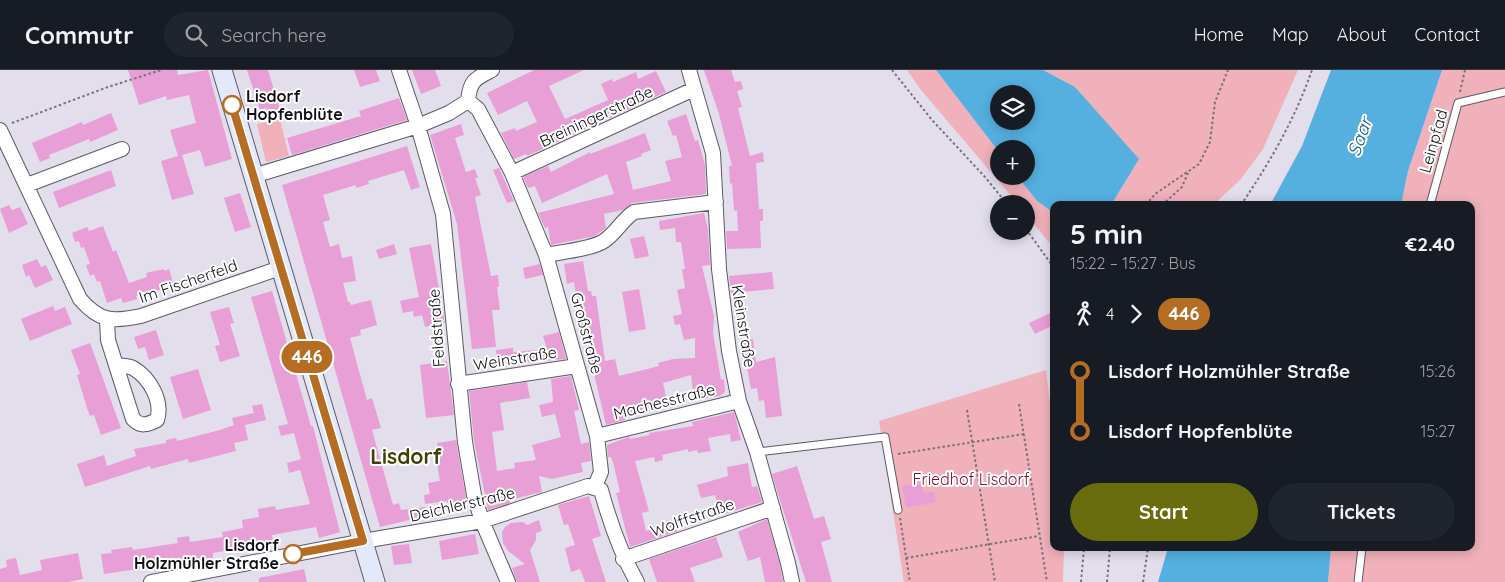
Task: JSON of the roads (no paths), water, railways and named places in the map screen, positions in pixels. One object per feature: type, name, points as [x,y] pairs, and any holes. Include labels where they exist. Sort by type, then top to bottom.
[{"type":"main road","points":[[222,70],[375,582]]},
{"type":"street","name":"Feldstraße","points":[[399,70],[418,126],[443,214],[458,384],[469,466],[482,521],[508,582]]},
{"type":"street","points":[[253,176],[418,126],[450,113],[468,100],[469,87],[475,78],[492,70]]},
{"type":"street","name":"Kleinstraße","points":[[689,70],[712,153],[723,311],[739,401],[757,452],[792,582]]},
{"type":"street","name":"Breiningerstraße","points":[[512,173],[694,89]]},
{"type":"street","name":"Großstraße","points":[[468,100],[478,109],[512,173],[546,255],[597,436],[601,472],[595,486]]},
{"type":"street","points":[[4,127],[27,185],[80,299],[90,311],[107,320],[108,340],[117,366]]},
{"type":"street","points":[[27,185],[122,149]]},
{"type":"street","points":[[546,255],[601,243],[610,236],[624,218],[634,212],[716,202]]},
{"type":"street","name":"Im Fischerfeld","points":[[107,320],[121,320],[141,316],[280,268]]},
{"type":"street","name":"Weinstraße","points":[[458,384],[577,366]]},
{"type":"street","name":"Machesstraße","points":[[597,436],[739,401]]},
{"type":"street","name":"Deichlerstraße","points":[[151,582],[363,541],[482,521],[588,486],[595,486]]},
{"type":"street","points":[[595,486],[601,490],[610,525],[623,559],[637,582]]},
{"type":"street","name":"Wolffstraße","points":[[623,559],[772,508]]},
{"type":"lane","name":"Leinpfad","points":[[1431,201],[1458,103],[1505,92]]},
{"type":"lane","points":[[757,452],[885,437],[898,510]]},
{"type":"lane","points":[[1358,582],[1362,551]]},
{"type":"water","points":[[936,70],[1043,70],[1075,87],[1139,159],[1113,201],[1050,201],[1050,210],[1037,201],[1035,195],[1032,195],[1024,185],[1035,185],[1035,140],[990,140]]},
{"type":"water","name":"Saar","points":[[1331,70],[1442,70],[1408,171],[1402,201],[1272,201],[1302,146]]},
{"type":"water","points":[[1167,551],[1331,551],[1328,582],[1158,582]]},
{"type":"place","name":"Lisdorf Hopfenblüte","points":[[232,105]]},
{"type":"place","name":"Lisdorf Holzmühler Straße","points":[[293,554]]},
{"type":"district","name":"Lisdorf","points":[[406,457]]},
{"type":"park label","name":"Friedhof Lisdorf","points":[[971,479]]}]
